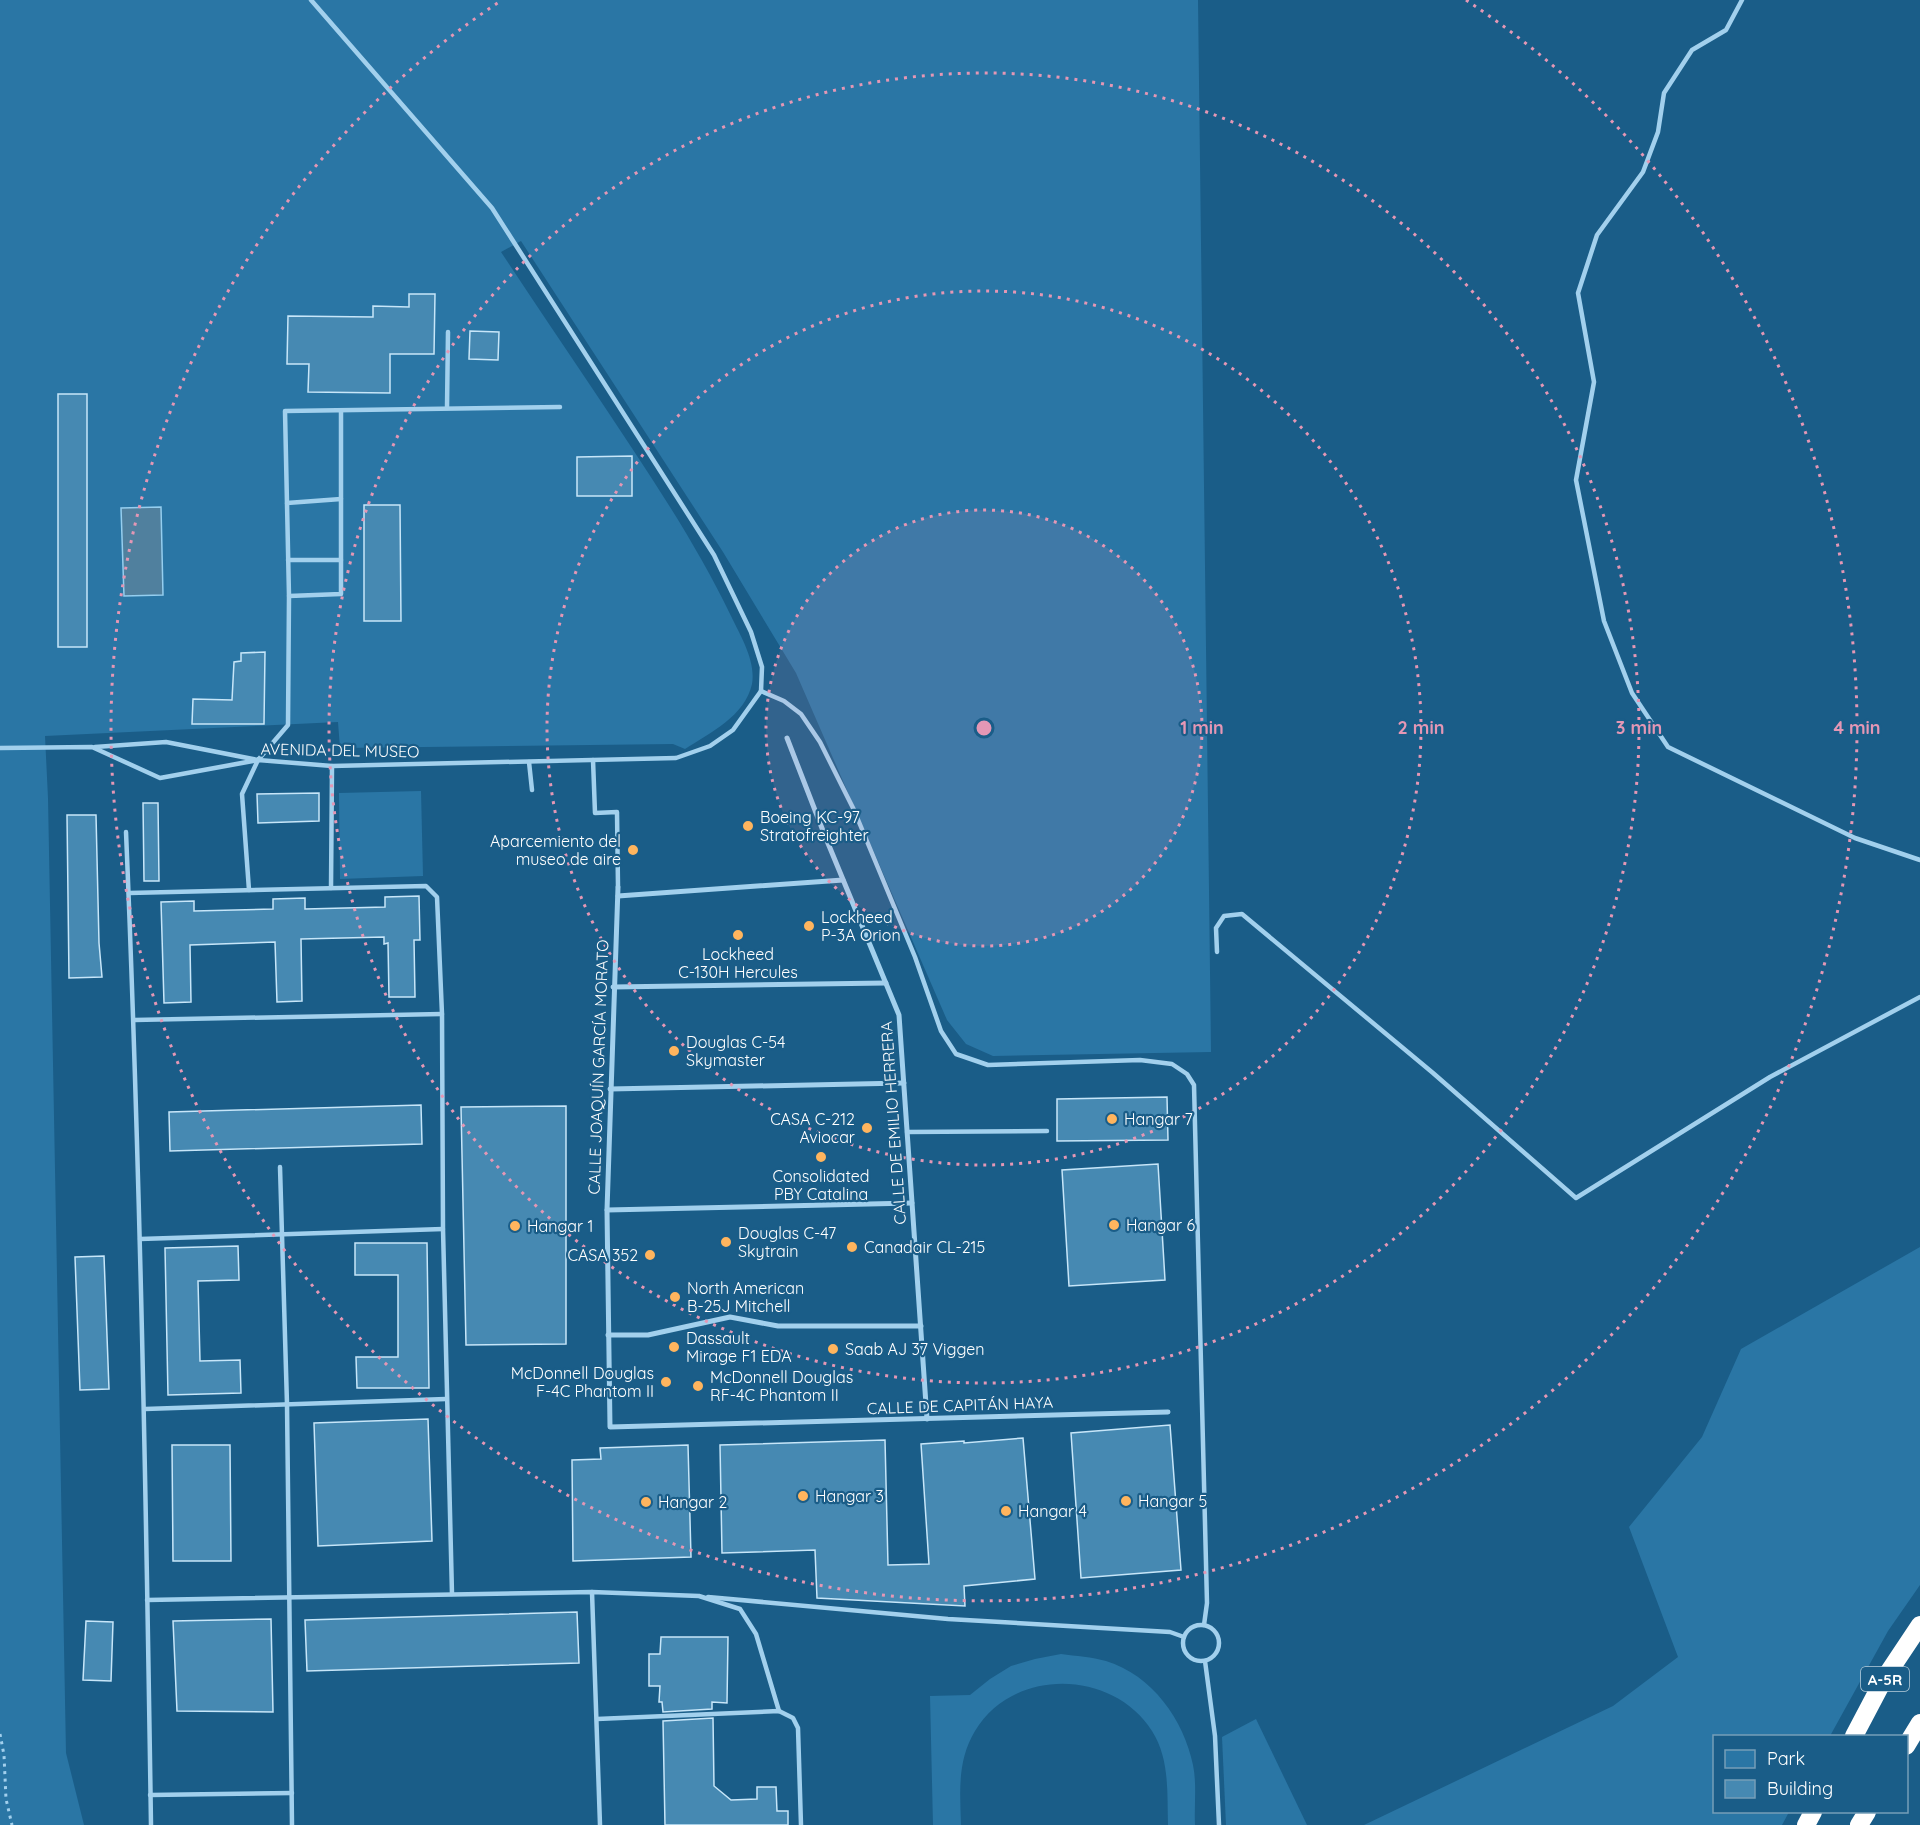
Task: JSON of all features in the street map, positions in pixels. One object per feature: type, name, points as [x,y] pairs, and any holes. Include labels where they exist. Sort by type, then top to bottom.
[{"type":"highway","name":"A-5R","points":[[1855,1735],[1884,1679],[1920,1624]]},
{"type":"highway","points":[[1908,1743],[1920,1723]]},
{"type":"street","name":"CALLE DE EMILIO HERRERA","points":[[786,738],[899,1015],[927,1419]]},
{"type":"street","points":[[618,896],[843,880]]},
{"type":"street","name":"CALLE JOAQUÍN GARCÍA MORATO","points":[[610,1427],[607,1210],[618,887]]},
{"type":"street","points":[[613,987],[886,983]]},
{"type":"street","points":[[610,1089],[904,1083]]},
{"type":"street","points":[[607,1210],[912,1203]]},
{"type":"street","points":[[608,1335],[648,1335],[730,1317],[778,1326],[921,1326]]},
{"type":"street","name":"CALLE DE CAPITÁN HAYA","points":[[610,1427],[1167,1412]]},
{"type":"lane","points":[[311,0],[492,208],[714,555],[751,632],[762,667],[762,691],[784,701],[801,714],[820,742],[854,810],[915,957],[941,1031],[956,1054],[988,1065],[1140,1060],[1172,1064],[1187,1074],[1194,1086],[1207,1603],[1204,1625]]},
{"type":"lane","points":[[1742,0],[1726,30],[1692,50],[1664,93],[1658,132],[1643,172],[1597,235],[1578,293],[1594,382],[1576,480],[1604,621],[1632,693],[1668,747],[1855,838],[1920,860]]},
{"type":"lane","points":[[447,408],[448,332]]},
{"type":"lane","points":[[249,890],[242,794],[258,760],[288,725],[289,596],[285,411],[560,406]]},
{"type":"lane","points":[[289,596],[341,594],[341,411]]},
{"type":"lane","points":[[287,503],[341,500]]},
{"type":"lane","points":[[288,560],[341,560]]},
{"type":"lane","name":"AVENIDA DEL MUSEO","points":[[0,748],[89,747],[160,778],[258,760],[332,766],[676,758],[710,746],[733,730],[762,691]]},
{"type":"lane","points":[[89,747],[166,742],[258,760]]},
{"type":"lane","points":[[593,760],[594,813],[617,812],[618,887]]},
{"type":"lane","points":[[529,762],[532,790]]},
{"type":"lane","points":[[330,888],[332,766]]},
{"type":"lane","points":[[126,832],[145,1408],[151,1825]]},
{"type":"lane","points":[[129,893],[426,886],[437,897],[442,1014],[443,1229],[452,1594]]},
{"type":"lane","points":[[1217,952],[1216,928],[1224,916],[1242,914],[1433,1073],[1576,1198],[1770,1077],[1920,997]]},
{"type":"lane","points":[[134,1020],[442,1014]]},
{"type":"lane","points":[[907,1132],[1047,1131]]},
{"type":"lane","points":[[280,1167],[287,1404],[292,1825]]},
{"type":"lane","points":[[140,1239],[443,1229]]},
{"type":"lane","points":[[145,1408],[446,1399]]},
{"type":"lane","points":[[147,1600],[592,1592],[699,1596],[948,1618],[1170,1632],[1184,1637]]},
{"type":"lane","points":[[592,1592],[600,1825]]},
{"type":"lane","points":[[699,1596],[740,1609],[756,1634],[779,1711]]},
{"type":"lane","points":[[1204,1625],[1214,1630],[1219,1640],[1214,1655],[1198,1660],[1188,1655],[1183,1643],[1184,1637],[1192,1627],[1204,1625]]},
{"type":"lane","points":[[1204,1660],[1215,1736],[1219,1825]]},
{"type":"lane","points":[[597,1719],[779,1711],[793,1718],[798,1728],[801,1825]]},
{"type":"lane","points":[[150,1796],[292,1793]]},
{"type":"path","points":[[0,1734],[4,1755],[6,1799],[12,1825]]},
{"type":"green space","points":[[0,0],[1198,0],[1211,1052],[993,1056],[966,1044],[947,1020],[796,673],[723,552],[521,241],[501,252],[665,499],[716,586],[743,641],[752,667],[752,684],[742,705],[734,714],[715,730],[685,749],[673,744],[340,748],[338,722],[45,736],[66,1753],[84,1825],[0,1825]]},
{"type":"green space","points":[[421,791],[423,876],[340,879],[339,793]]},
{"type":"green space","points":[[1920,1247],[1920,1585],[1888,1631],[1831,1735],[1713,1735],[1713,1813],[1788,1813],[1782,1825],[1364,1825],[1613,1706],[1678,1657],[1629,1527],[1702,1437],[1741,1349]]},
{"type":"green space","points":[[1061,1654],[1106,1661],[1123,1668],[1138,1677],[1163,1701],[1174,1716],[1189,1748],[1194,1772],[1195,1825],[1168,1825],[1165,1765],[1162,1753],[1152,1731],[1135,1711],[1113,1696],[1089,1687],[1063,1684],[1037,1687],[1013,1695],[992,1710],[969,1742],[962,1765],[961,1825],[933,1825],[930,1696],[970,1695],[1011,1666]]},
{"type":"green space","points":[[1256,1719],[1307,1825],[1226,1825],[1222,1737]]},
{"type":"shaded area","points":[[161,507],[163,595],[124,596],[121,508]]},
{"type":"building","points":[[409,294],[435,294],[434,354],[390,354],[390,393],[308,392],[309,364],[287,364],[288,316],[373,317],[373,306],[409,307]]},
{"type":"building","points":[[470,331],[499,332],[498,360],[469,359]]},
{"type":"building","points":[[58,394],[87,394],[87,647],[58,647]]},
{"type":"building","points":[[632,456],[632,496],[577,496],[577,457]]},
{"type":"building","points":[[364,505],[400,505],[401,621],[364,621]]},
{"type":"building","points":[[265,652],[264,724],[192,724],[193,699],[232,700],[234,662],[241,661],[241,653]]},
{"type":"building","points":[[319,793],[319,821],[258,823],[257,794]]},
{"type":"building","points":[[143,803],[158,803],[159,881],[144,881]]},
{"type":"building","points":[[67,815],[96,815],[102,977],[69,978]]},
{"type":"building","points":[[419,896],[420,940],[414,940],[415,997],[389,997],[388,943],[384,944],[384,937],[301,939],[302,1001],[277,1002],[275,942],[190,945],[191,1002],[164,1003],[161,902],[194,901],[194,911],[273,909],[273,899],[305,898],[305,909],[385,907],[385,897]]},
{"type":"building","name":"Hangar 7","points":[[1167,1097],[1168,1140],[1057,1141],[1057,1099]]},
{"type":"building","points":[[421,1105],[422,1144],[170,1151],[169,1112]]},
{"type":"building","name":"Hangar 1","points":[[566,1106],[566,1344],[466,1345],[461,1107]]},
{"type":"building","name":"Hangar 6","points":[[1158,1164],[1165,1280],[1069,1286],[1062,1170]]},
{"type":"building","points":[[355,1243],[427,1243],[429,1388],[357,1388],[356,1357],[398,1357],[398,1275],[355,1275]]},
{"type":"building","points":[[238,1246],[239,1280],[198,1281],[200,1361],[240,1360],[241,1393],[168,1395],[165,1248]]},
{"type":"building","points":[[104,1256],[109,1389],[80,1390],[75,1257]]},
{"type":"building","points":[[428,1419],[432,1541],[318,1546],[314,1423]]},
{"type":"building","name":"Hangar 5","points":[[1170,1425],[1181,1570],[1081,1578],[1071,1433]]},
{"type":"building","points":[[1023,1438],[1035,1579],[964,1586],[965,1606],[817,1598],[815,1550],[722,1553],[720,1445],[885,1440],[888,1565],[929,1564],[921,1444]]},
{"type":"building","points":[[172,1445],[230,1445],[231,1561],[173,1561]]},
{"type":"building","name":"Hangar 2","points":[[688,1445],[691,1557],[573,1561],[572,1460],[601,1459],[600,1448]]},
{"type":"building","points":[[577,1612],[579,1663],[307,1671],[305,1620]]},
{"type":"building","points":[[271,1619],[273,1712],[177,1711],[173,1621]]},
{"type":"building","points":[[86,1621],[113,1622],[111,1681],[83,1680]]},
{"type":"building","points":[[661,1637],[728,1637],[727,1703],[712,1702],[712,1709],[663,1712],[662,1702],[659,1702],[660,1686],[649,1686],[649,1654],[660,1654]]},
{"type":"building","points":[[713,1718],[714,1786],[731,1800],[757,1799],[757,1787],[776,1787],[777,1811],[788,1811],[788,1825],[665,1825],[663,1721]]},
{"type":"place","name":"Boeing KC-97 Stratofreighter","points":[[748,826]]},
{"type":"place","name":"Aparcemiento del museo de aire","points":[[633,850]]},
{"type":"place","name":"Lockheed P-3A Orion","points":[[809,926]]},
{"type":"place","name":"Lockheed C-130H Hercules","points":[[738,935]]},
{"type":"place","name":"Douglas C-54 Skymaster","points":[[674,1051]]},
{"type":"place","name":"Hangar 7","points":[[1112,1119]]},
{"type":"place","name":"CASA C-212 Aviocar","points":[[867,1128]]},
{"type":"place","name":"Consolidated PBY Catalina","points":[[821,1157]]},
{"type":"place","name":"Hangar 6","points":[[1114,1225]]},
{"type":"place","name":"Hangar 1","points":[[515,1226]]},
{"type":"place","name":"Douglas C-47 Skytrain","points":[[726,1242]]},
{"type":"place","name":"Canadair CL-215","points":[[852,1247]]},
{"type":"place","name":"CASA 352","points":[[650,1255]]},
{"type":"place","name":"North American B-25J Mitchell","points":[[675,1297]]},
{"type":"place","name":"Dassault Mirage F1 EDA","points":[[674,1347]]},
{"type":"place","name":"Saab AJ 37 Viggen","points":[[833,1349]]},
{"type":"place","name":"McDonnell Douglas F-4C Phantom II","points":[[666,1382]]},
{"type":"place","name":"McDonnell Douglas RF-4C Phantom II","points":[[698,1386]]},
{"type":"place","name":"Hangar 3","points":[[803,1496]]},
{"type":"place","name":"Hangar 5","points":[[1126,1501]]},
{"type":"place","name":"Hangar 2","points":[[646,1502]]},
{"type":"place","name":"Hangar 4","points":[[1006,1511]]}]
